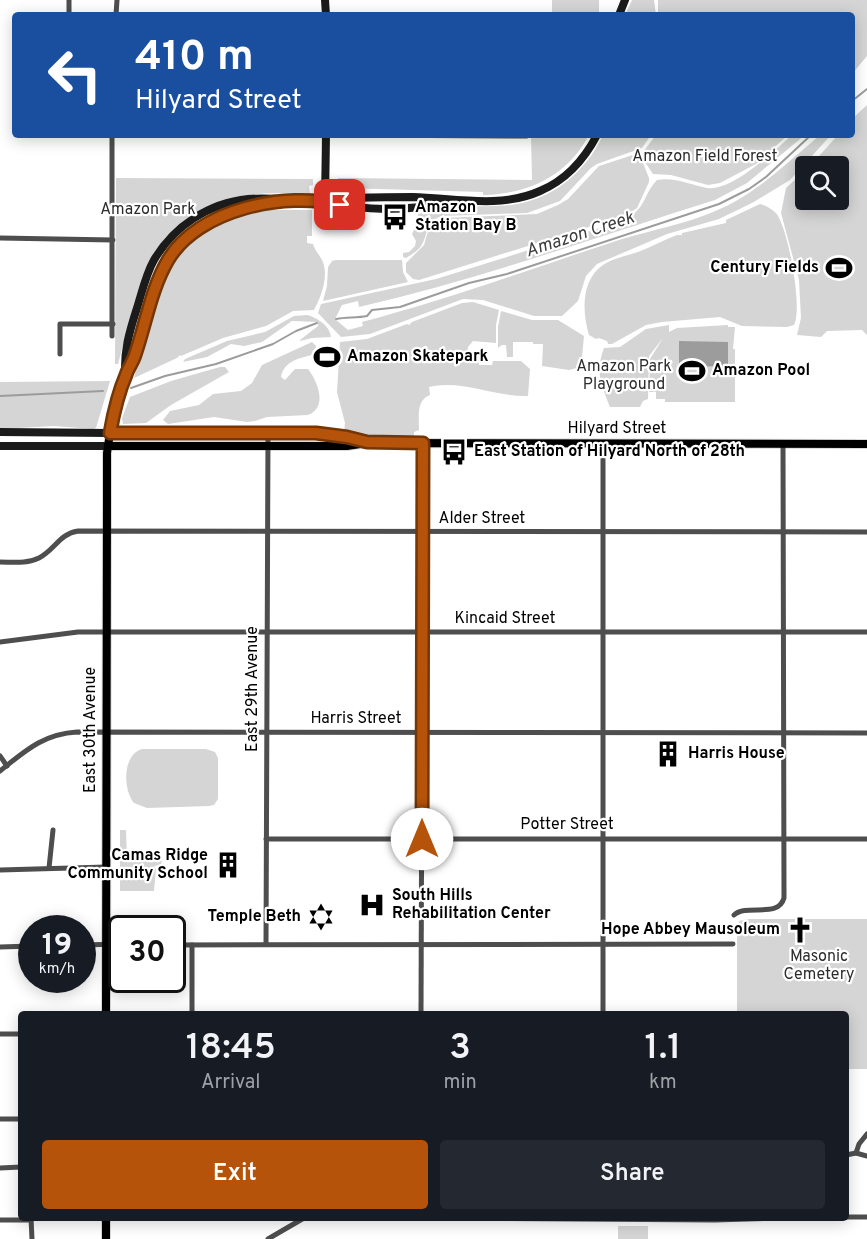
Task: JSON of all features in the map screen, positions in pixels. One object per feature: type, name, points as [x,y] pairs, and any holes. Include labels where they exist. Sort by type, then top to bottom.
[{"type":"main road","points":[[326,138],[326,201]]},
{"type":"main road","points":[[125,376],[124,355],[154,261],[167,241],[199,215],[219,205],[248,198],[326,201],[394,197],[468,201],[522,197],[554,184],[580,162],[596,138]]},
{"type":"main road","points":[[110,433],[125,376],[135,357],[160,274],[176,248],[192,233],[229,213],[281,200]]},
{"type":"main road","name":"Hilyard Street","points":[[0,432],[332,434],[367,442],[423,443],[867,444]]},
{"type":"main road","name":"East 30th Avenue","points":[[106,1011],[106,531],[110,433]]},
{"type":"main road","name":"Hilyard Street","points":[[0,446],[347,446],[367,442]]},
{"type":"main road","points":[[106,1221],[106,1239]]},
{"type":"street","points":[[112,138],[112,336]]},
{"type":"street","points":[[0,238],[113,240]]},
{"type":"street","points":[[60,354],[60,324],[113,324]]},
{"type":"street","name":"East 29th Avenue","points":[[266,944],[268,433]]},
{"type":"street","points":[[421,1011],[423,443]]},
{"type":"street","points":[[603,444],[603,1011]]},
{"type":"street","points":[[734,915],[742,910],[773,909],[781,905],[784,898],[783,444]]},
{"type":"street","name":"Alder Street","points":[[0,562],[36,560],[70,532],[867,532]]},
{"type":"street","name":"Kincaid Street","points":[[0,642],[60,633],[107,632],[867,632]]},
{"type":"street","name":"Harris Street","points":[[0,771],[34,745],[54,735],[77,732],[867,733]]},
{"type":"street","points":[[0,756],[7,766]]},
{"type":"street","points":[[49,868],[53,830]]},
{"type":"street","name":"Potter Street","points":[[266,839],[867,839]]},
{"type":"street","points":[[0,870],[106,867]]},
{"type":"street","points":[[96,944],[107,944]]},
{"type":"street","points":[[186,945],[733,944]]},
{"type":"street","points":[[192,945],[192,1011]]},
{"type":"street","points":[[0,947],[18,946]]},
{"type":"street","points":[[0,1034],[18,1034]]},
{"type":"street","points":[[0,1119],[18,1119]]},
{"type":"street","points":[[856,1153],[859,1144],[867,1134]]},
{"type":"street","points":[[849,1154],[856,1153],[867,1156]]},
{"type":"street","points":[[0,1168],[18,1167]]},
{"type":"street","points":[[849,1217],[867,1217]]},
{"type":"street","points":[[0,1220],[18,1219]]},
{"type":"street","points":[[32,1221],[32,1239]]},
{"type":"street","points":[[268,1239],[299,1221]]},
{"type":"green space","points":[[552,0],[599,0],[599,12],[552,12]]},
{"type":"green space","points":[[632,0],[654,0],[656,12],[626,12]]},
{"type":"green space","points":[[658,0],[867,0],[867,56],[855,70],[855,12],[658,12]]},
{"type":"green space","points":[[867,105],[867,335],[862,330],[827,331],[821,337],[797,335],[801,318],[799,280],[781,213],[786,188],[795,180],[795,210],[849,210],[849,156],[819,156],[835,138],[855,138],[855,116]]},
{"type":"green space","points":[[531,138],[587,138],[570,162],[558,172],[531,186],[500,194],[342,188],[338,184],[338,178],[532,180]]},
{"type":"green space","points":[[601,138],[649,138],[642,148],[591,168],[560,201],[527,213],[442,216],[429,225],[420,248],[406,258],[403,257],[403,253],[409,252],[415,246],[416,241],[412,234],[417,224],[418,214],[452,208],[511,205],[540,197],[566,182],[587,161]]},
{"type":"green space","name":"Amazon Field Forest","points":[[654,138],[785,138],[756,164],[720,183],[708,185],[671,175],[653,174],[645,162],[643,152]]},
{"type":"green space","points":[[788,138],[801,138],[747,183],[715,200],[449,284],[359,307],[358,301],[342,305],[335,319],[348,330],[363,326],[362,322],[460,293],[622,239],[680,224],[734,202],[795,156],[795,175],[790,180],[752,203],[719,219],[667,234],[597,264],[586,276],[578,301],[562,316],[534,316],[483,300],[463,299],[370,334],[341,337],[318,313],[321,304],[436,279],[625,220],[638,210],[657,180],[677,180],[707,188],[717,187],[728,184],[752,169]]},
{"type":"green space","points":[[816,138],[828,138],[812,156],[795,156]]},
{"type":"green space","points":[[639,153],[649,182],[637,208],[627,215],[419,280],[413,279],[406,272],[406,263],[424,245],[429,228],[441,218],[537,214],[568,199],[599,166]]},
{"type":"green space","name":"Amazon Park","points":[[116,178],[313,179],[313,185],[309,186],[310,194],[249,195],[220,202],[180,224],[160,245],[151,261],[135,304],[118,364],[115,364]]},
{"type":"green space","points":[[760,204],[776,213],[785,234],[793,268],[797,303],[794,325],[787,327],[742,326],[720,317],[646,325],[612,344],[589,335],[585,316],[585,297],[591,279],[603,265],[682,235],[682,233],[726,223],[726,220]]},
{"type":"green space","points":[[269,210],[312,210],[312,236],[307,236],[307,243],[313,244],[322,260],[325,273],[321,294],[314,310],[293,311],[266,326],[223,338],[180,355],[134,378],[159,290],[170,266],[186,246],[206,229],[234,217]]},
{"type":"green space","points":[[402,260],[403,272],[408,282],[323,301],[328,267],[332,261]]},
{"type":"green space","points":[[473,302],[499,310],[496,343],[473,341],[468,347],[470,356],[478,360],[479,365],[492,365],[493,361],[521,361],[530,369],[528,396],[516,396],[470,387],[434,386],[429,387],[430,395],[420,405],[419,430],[414,432],[414,437],[374,436],[344,432],[345,423],[337,392],[340,342],[367,339],[462,303]]},
{"type":"green space","points":[[501,311],[532,320],[558,320],[584,336],[581,367],[569,370],[542,366],[543,344],[533,344],[533,342],[513,342],[513,357],[507,357],[506,345],[498,348]]},
{"type":"green space","points":[[307,315],[323,323],[331,337],[300,341],[318,326],[318,322],[292,321],[262,342],[244,346],[231,344],[207,357],[183,362],[185,359],[227,341],[265,332],[294,316]]},
{"type":"green space","name":"Amazon Pool","points":[[669,325],[669,332],[677,328],[728,325],[728,327],[735,327],[733,349],[735,349],[735,402],[665,402],[665,399],[656,399],[656,392],[649,392],[650,359],[663,338],[649,356],[648,399],[643,401],[640,407],[610,407],[600,378],[601,356],[604,348],[620,347],[646,329]]},
{"type":"green space","points":[[312,342],[316,346],[315,354],[289,363],[281,377],[285,380],[295,369],[308,369],[318,387],[319,400],[318,406],[308,415],[267,417],[247,422],[214,417],[168,424],[163,420],[170,411],[199,405],[213,394],[241,391],[252,383],[262,365]]},
{"type":"green space","points":[[225,367],[229,372],[171,405],[146,423],[123,424],[122,418],[130,397],[171,381]]},
{"type":"green space","points":[[110,381],[96,428],[54,426],[0,429],[0,382]]},
{"type":"green space","points":[[142,749],[206,749],[215,752],[218,758],[218,799],[214,805],[147,808],[134,803],[128,790],[126,773],[131,758]]},
{"type":"green space","points":[[120,830],[126,830],[127,858],[162,859],[161,865],[154,866],[156,869],[154,891],[120,891]]},
{"type":"green space","name":"Masonic Cemetery","points":[[748,919],[867,919],[867,1069],[849,1069],[849,1011],[737,1011],[739,921]]},
{"type":"green space","points":[[618,1226],[648,1226],[648,1239],[618,1239]]},
{"type":"shaded area","points":[[679,341],[728,342],[728,366],[679,367]]},
{"type":"waterway","name":"Amazon Creek","points":[[855,99],[867,89]]},
{"type":"waterway","name":"Amazon Creek","points":[[336,319],[367,316],[372,310],[400,307],[719,204],[749,189],[766,177],[808,138]]},
{"type":"waterway","name":"Amazon Creek","points":[[131,388],[165,376],[216,364],[273,344],[296,331],[317,323]]},
{"type":"waterway","name":"Amazon Creek","points":[[0,396],[103,391]]},
{"type":"place","name":"Amazon Station Bay B","points":[[395,217]]},
{"type":"place","name":"Century Fields","points":[[839,268]]},
{"type":"place","name":"Amazon Skatepark","points":[[327,357]]},
{"type":"place","name":"Amazon Pool","points":[[692,371]]},
{"type":"place","name":"East Station of Hilyard North of 28th","points":[[454,452]]},
{"type":"place","name":"Harris House","points":[[668,754]]},
{"type":"place","name":"Camas Ridge Community School","points":[[228,865]]},
{"type":"place","name":"South Hills Rehabilitation Center","points":[[372,905]]},
{"type":"place","name":"Temple Beth","points":[[321,917]]},
{"type":"place","name":"Hope Abbey Mausoleum","points":[[800,930]]},
{"type":"route","points":[[340,205],[326,201],[281,200],[240,209],[204,225],[183,240],[160,274],[135,357],[125,376],[110,433],[316,433],[367,442],[423,443],[422,839]]},
{"type":"park label","name":"Amazon Park Playground","points":[[624,376]]}]
